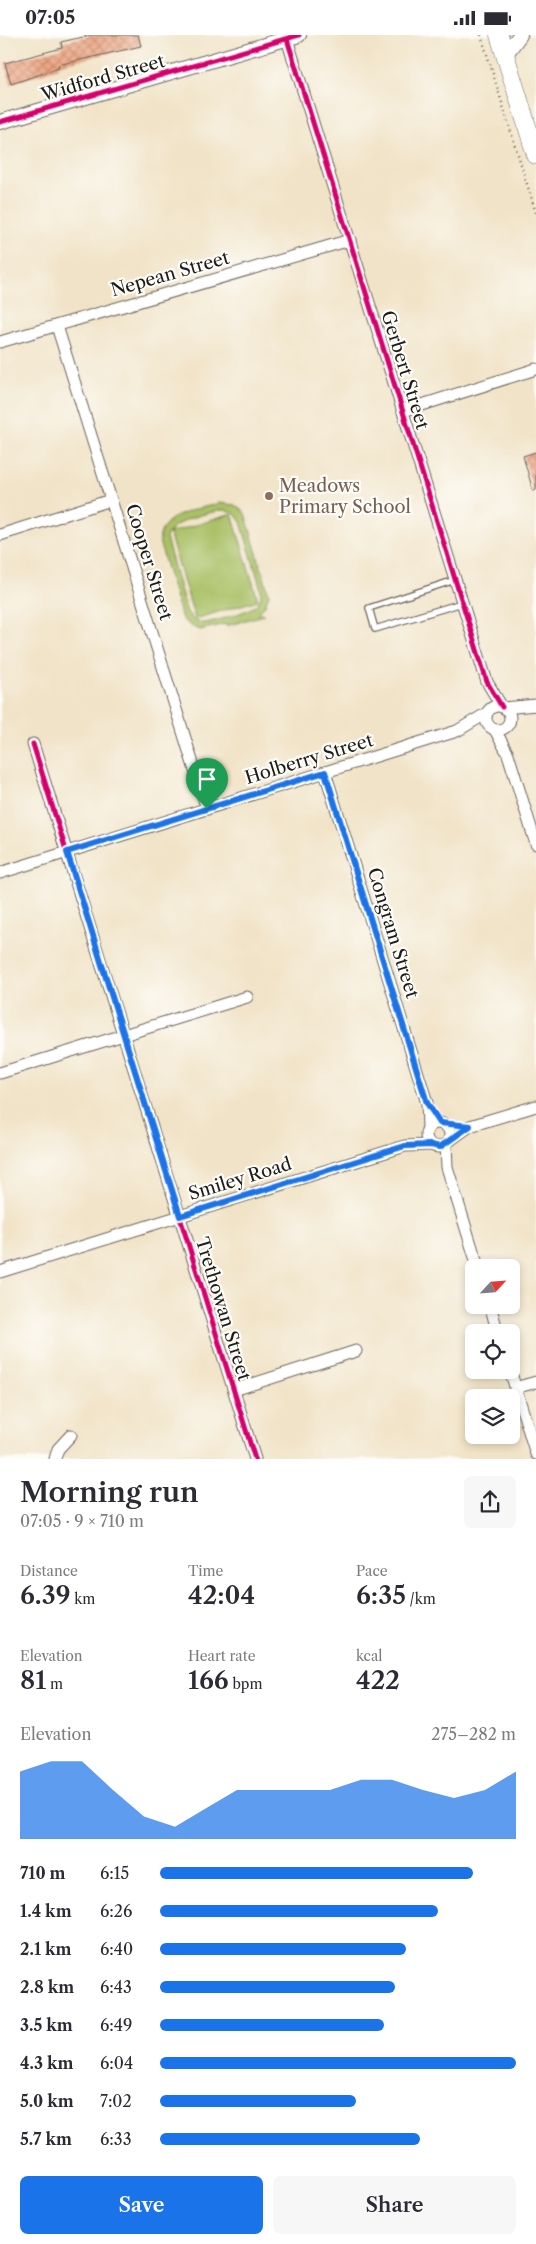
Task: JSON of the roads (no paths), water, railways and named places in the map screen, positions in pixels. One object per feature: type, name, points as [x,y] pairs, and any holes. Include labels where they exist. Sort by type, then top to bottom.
[{"type":"main road","points":[[499,35],[536,155]]},
{"type":"street","points":[[505,55],[520,35]]},
{"type":"street","name":"Widford Street","points":[[0,122],[293,37]]},
{"type":"street","name":"Gerbert Street","points":[[293,37],[350,240],[462,603],[487,682],[503,707]]},
{"type":"street","name":"Nepean Street","points":[[0,342],[350,240]]},
{"type":"street","name":"Cooper Street","points":[[57,326],[207,809]]},
{"type":"street","points":[[403,411],[536,369]]},
{"type":"street","points":[[0,535],[111,500]]},
{"type":"street","name":"Gerbert Street","points":[[487,682],[488,711]]},
{"type":"street","points":[[536,706],[503,707],[488,711],[486,720],[508,753],[536,844]]},
{"type":"street","points":[[493,729],[502,729],[536,706]]},
{"type":"street","points":[[503,707],[510,716],[508,724],[508,753]]},
{"type":"street","name":"Holberry Street","points":[[0,873],[457,731],[476,722],[488,711]]},
{"type":"street","name":"Holberry Street","points":[[457,731],[493,729]]},
{"type":"street","name":"Trethowan Street","points":[[33,744],[256,1459]]},
{"type":"street","name":"Congram Street","points":[[325,772],[427,1103],[427,1128]]},
{"type":"street","points":[[0,1073],[247,997]]},
{"type":"street","name":"Congram Street","points":[[427,1103],[442,1124]]},
{"type":"street","points":[[432,1146],[440,1147],[470,1126],[536,1106]]},
{"type":"street","points":[[442,1124],[450,1134],[447,1143],[447,1167],[476,1259]]},
{"type":"street","points":[[447,1167],[425,1137],[427,1128],[442,1124],[470,1126]]},
{"type":"street","name":"Smiley Road","points":[[405,1146],[427,1128]]},
{"type":"street","name":"Smiley Road","points":[[0,1272],[405,1146],[432,1146]]},
{"type":"street","points":[[234,1390],[356,1351]]},
{"type":"street","points":[[512,1379],[536,1454]]},
{"type":"street","points":[[515,1388],[536,1382]]},
{"type":"street","points":[[55,1459],[58,1449],[71,1435]]},
{"type":"lane","points":[[455,580],[369,608],[375,629],[462,603]]},
{"type":"place","name":"Meadows Primary School","points":[[269,496]]}]
